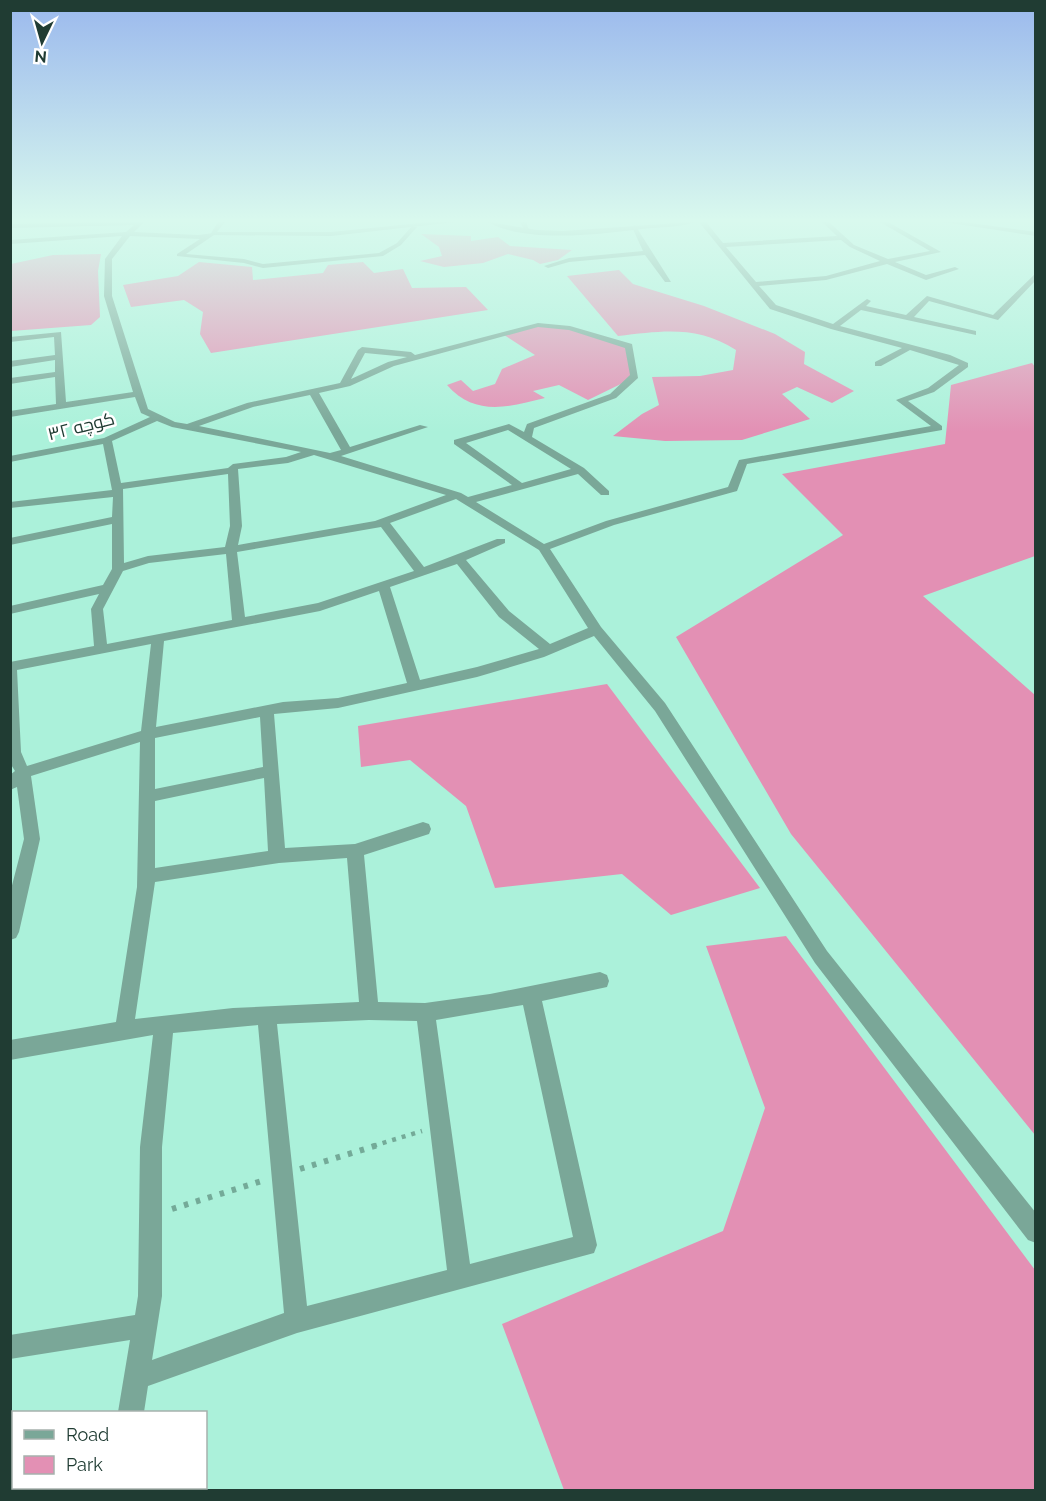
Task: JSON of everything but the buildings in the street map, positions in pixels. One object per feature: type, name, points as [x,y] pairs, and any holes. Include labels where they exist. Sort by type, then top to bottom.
[{"type":"street","points":[[108,292],[144,411],[172,424],[314,451],[462,498],[543,548],[596,630],[660,707],[821,957],[1035,1232]]},
{"type":"street","points":[[543,548],[610,523],[733,489],[743,462],[888,435],[939,428],[901,400],[930,390],[965,365],[947,357],[834,327],[773,307],[761,292]]},
{"type":"street","points":[[908,318],[927,298],[995,318],[1019,292]]},
{"type":"street","points":[[834,327],[869,300]]},
{"type":"street","points":[[860,307],[973,333]]},
{"type":"street","points":[[188,427],[250,405],[343,385],[391,364],[538,325],[570,328],[629,346],[635,376],[613,396],[530,426],[527,437]]},
{"type":"street","points":[[10,340],[58,334],[61,406]]},
{"type":"street","points":[[878,364],[909,347]]},
{"type":"street","points":[[343,385],[362,350],[420,356]]},
{"type":"street","points":[[10,364],[59,357]]},
{"type":"street","points":[[10,381],[60,374]]},
{"type":"street","points":[[313,391],[347,451]]},
{"type":"street","points":[[10,414],[139,394]]},
{"type":"street","name":"کوچه ۳۲","points":[[10,459],[107,440],[158,417]]},
{"type":"street","points":[[331,456],[423,427]]},
{"type":"street","points":[[520,486],[458,442],[509,427],[580,470],[605,493]]},
{"type":"street","points":[[100,649],[97,609],[118,569],[118,490],[107,440]]},
{"type":"street","points":[[10,505],[118,490],[233,470],[233,467],[288,460],[314,451]]},
{"type":"street","points":[[233,470],[236,526],[231,548],[239,623]]},
{"type":"street","points":[[118,569],[148,560],[266,544],[383,522],[462,498],[580,470]]},
{"type":"street","points":[[10,542],[118,519]]},
{"type":"street","points":[[383,522],[422,572]]},
{"type":"street","points":[[10,932],[32,839],[13,752],[11,666],[321,606],[459,559],[501,541]]},
{"type":"street","points":[[459,559],[504,614],[549,650]]},
{"type":"street","points":[[384,586],[414,684]]},
{"type":"street","points":[[10,610],[108,588]]},
{"type":"street","points":[[17,778],[148,734],[267,710],[338,703],[414,684],[477,672],[549,650],[596,630]]},
{"type":"street","points":[[124,1030],[146,876],[148,734],[158,638]]},
{"type":"street","points":[[267,710],[278,856],[355,850],[423,829]]},
{"type":"street","points":[[147,797],[271,771]]},
{"type":"street","points":[[355,850],[369,1011]]},
{"type":"street","points":[[146,876],[285,855]]},
{"type":"street","points":[[10,1050],[164,1024],[233,1017],[369,1011],[425,1012],[531,996],[600,981]]},
{"type":"street","points":[[136,1378],[297,1321],[585,1245],[531,996]]},
{"type":"street","points":[[425,1012],[460,1278]]},
{"type":"street","points":[[267,1017],[297,1321]]},
{"type":"street","points":[[130,1411],[150,1296],[151,1147],[164,1024]]},
{"type":"street","points":[[10,1347],[145,1326]]},
{"type":"green space","points":[[11,292],[99,292],[100,317],[91,325],[11,331]]},
{"type":"green space","points":[[126,292],[471,292],[488,310],[211,353],[200,334],[203,312],[184,300],[131,307]]},
{"type":"green space","points":[[581,292],[659,292],[704,306],[775,334],[805,352],[804,364],[854,391],[832,403],[797,387],[782,394],[810,419],[742,440],[665,441],[613,436],[642,414],[659,405],[652,377],[700,376],[733,370],[736,350],[721,342],[693,333],[665,332],[618,336]]},
{"type":"green space","points":[[538,325],[570,328],[629,346],[631,379],[588,400],[559,385],[533,391],[545,398],[493,407],[469,402],[447,385],[461,380],[473,391],[495,384],[502,369],[535,355],[501,333]]},
{"type":"green space","points":[[1032,363],[1036,368],[1035,556],[923,596],[1035,695],[1035,1135],[791,834],[676,637],[843,535],[782,474],[945,444],[951,385]]},
{"type":"green space","points":[[607,684],[760,888],[671,915],[622,874],[495,888],[466,806],[410,760],[361,767],[358,726]]},
{"type":"green space","points":[[786,936],[1035,1270],[1035,1490],[564,1490],[502,1324],[723,1231],[765,1108],[706,946]]}]
